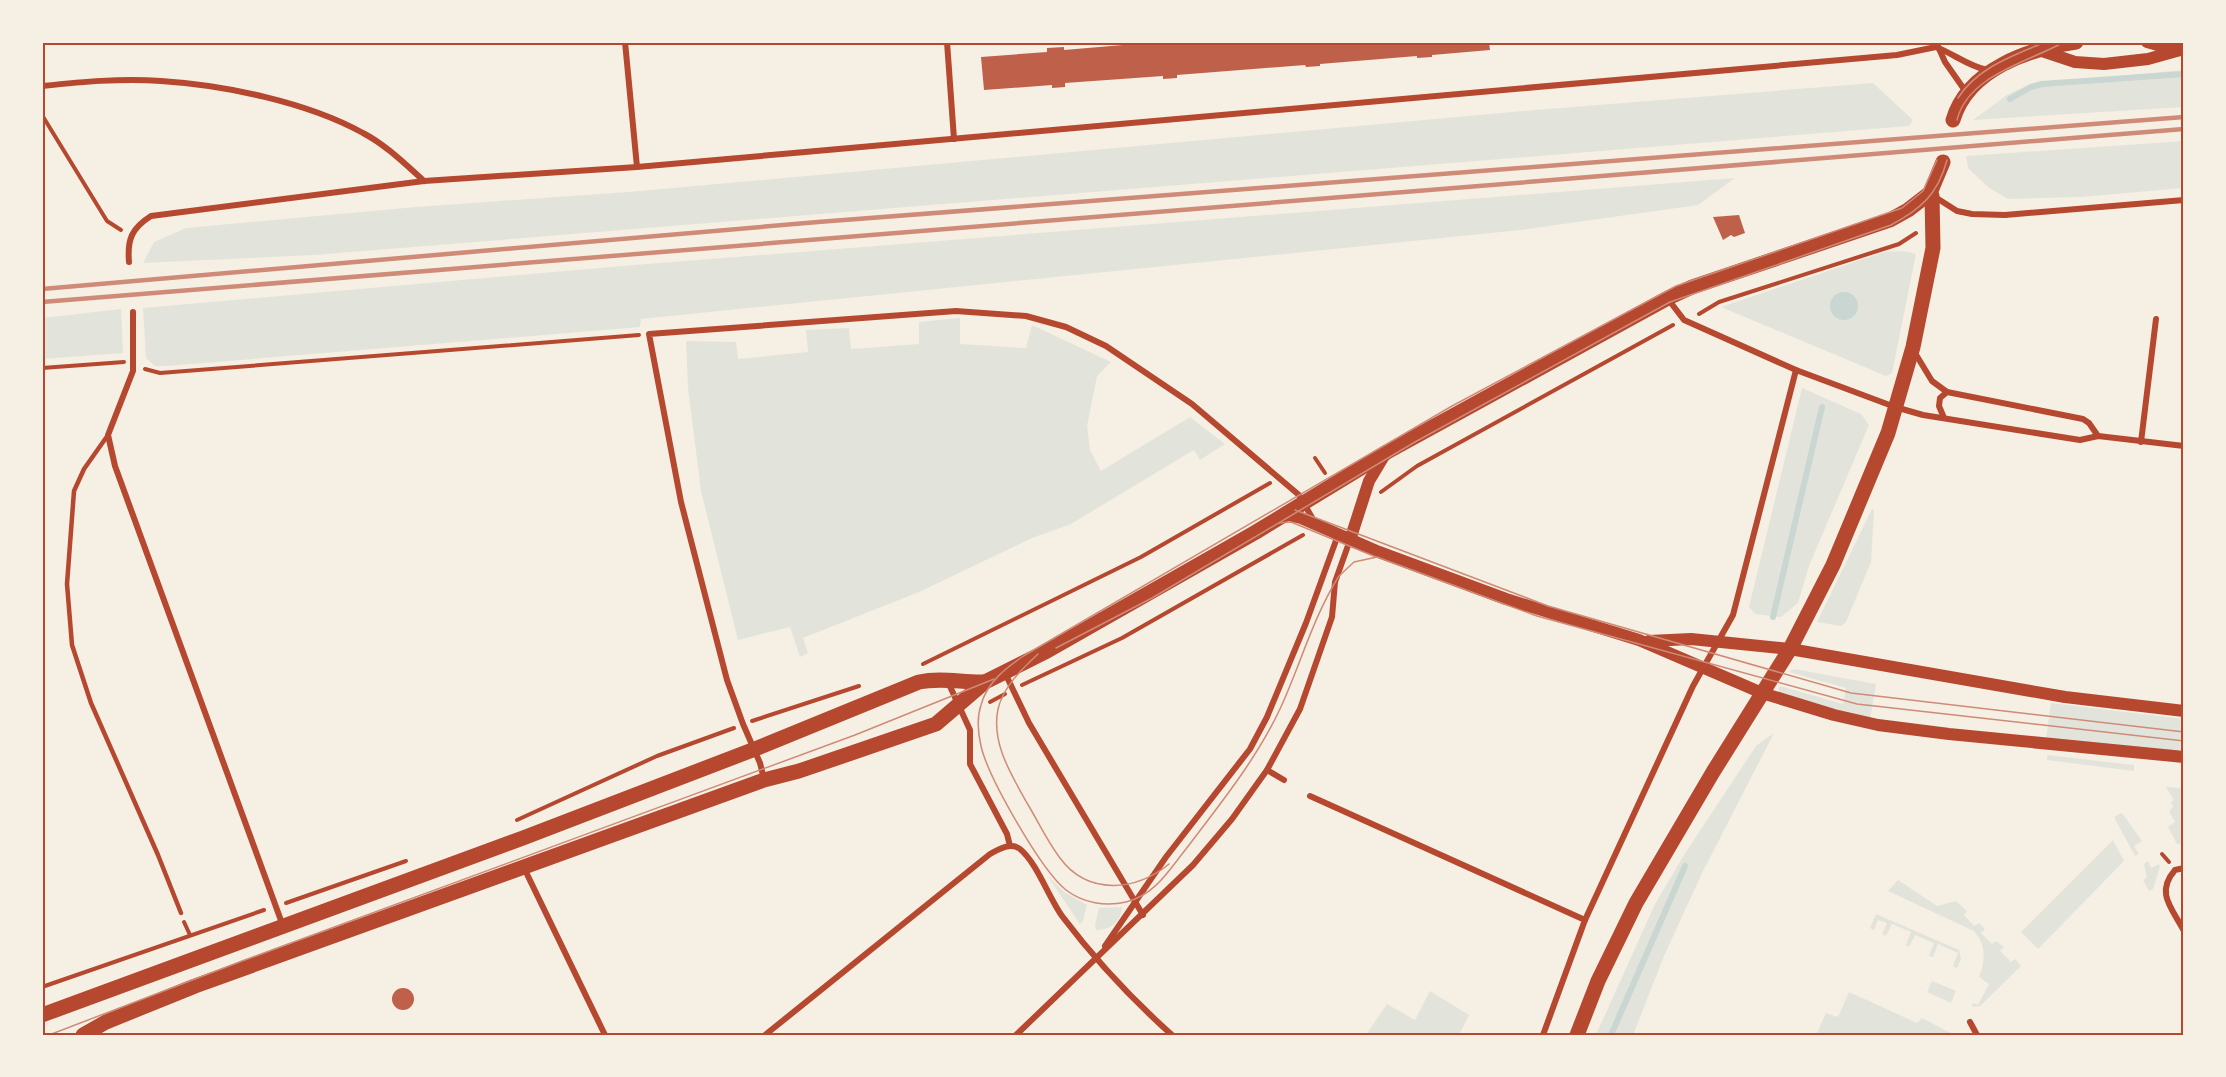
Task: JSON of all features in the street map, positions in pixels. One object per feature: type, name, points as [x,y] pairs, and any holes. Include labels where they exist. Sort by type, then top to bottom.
[{"type":"main road","points":[[1953,120],[1966,92],[1992,71],[2041,46],[2076,42]]},
{"type":"main road","points":[[2147,42],[2180,50]]},
{"type":"main road","points":[[2041,46],[2075,62],[2104,64],[2148,59],[2180,50]]},
{"type":"main road","points":[[1577,1035],[1598,981],[1636,903],[1790,649],[1833,566],[1888,433],[1913,347],[1933,248],[1931,194],[1943,162]]},
{"type":"main road","points":[[83,1035],[106,1022],[195,986],[764,780],[799,771],[936,724],[986,682],[1047,651],[1387,452],[1668,298],[1692,287],[1890,219],[1931,194]]},
{"type":"main road","points":[[1344,537],[1371,475],[1387,452]]},
{"type":"main road","points":[[1284,514],[1506,599],[1639,640],[1762,693],[1878,725],[1949,735],[2184,757]]},
{"type":"main road","points":[[1639,640],[1670,642],[1691,639],[1790,649],[2065,697],[2184,711]]},
{"type":"main road","points":[[42,1015],[755,749],[920,682],[946,679],[968,683],[986,682]]},
{"type":"street","points":[[625,42],[637,167]]},
{"type":"street","points":[[947,42],[954,139]]},
{"type":"street","points":[[1936,45],[1966,92]]},
{"type":"street","points":[[129,262],[130,234],[136,225],[151,216],[424,181],[637,167],[1873,57],[1936,45],[1972,66],[1992,71]]},
{"type":"street","points":[[42,86],[97,80],[160,81],[230,90],[330,118],[364,133],[424,181]]},
{"type":"street","points":[[1931,194],[1952,209],[1972,214],[2005,215],[2184,200]]},
{"type":"street","points":[[1668,298],[1684,320],[1796,370],[1895,406],[1944,418],[2080,440],[2098,436],[2184,446]]},
{"type":"street","points":[[764,780],[755,749],[727,680],[681,502],[649,334],[956,310],[1026,316],[1066,327],[1098,342],[1192,404],[1303,502],[1316,525]]},
{"type":"street","points":[[133,312],[134,366],[108,435],[115,466],[283,927]]},
{"type":"street","points":[[2140,442],[2156,319]]},
{"type":"street","points":[[1913,347],[1932,381],[1947,392],[2083,419],[2090,423],[2098,436]]},
{"type":"street","points":[[1543,1035],[1585,920],[1702,669],[1733,615],[1796,370]]},
{"type":"street","points":[[1944,418],[1939,406],[1940,398],[1947,392]]},
{"type":"street","points":[[1016,1035],[1143,915],[1204,853],[1267,770],[1300,709],[1332,617],[1335,582],[1344,537]]},
{"type":"street","points":[[1098,957],[1135,903],[1250,749],[1267,717],[1344,537]]},
{"type":"street","points":[[1004,673],[1029,723],[1143,915]]},
{"type":"street","points":[[946,679],[960,704],[970,730],[970,764],[1007,834],[1010,846]]},
{"type":"street","points":[[1267,770],[1284,780]]},
{"type":"street","points":[[1310,796],[1585,920]]},
{"type":"street","points":[[765,1035],[990,854],[1010,846],[1019,848],[1026,856],[1063,916],[1098,957],[1172,1035]]},
{"type":"street","points":[[524,867],[605,1035]]},
{"type":"street","points":[[2184,868],[2175,870],[2166,880],[2165,893],[2184,931]]},
{"type":"street","points":[[1970,1023],[1977,1035]]},
{"type":"lane","points":[[108,435],[84,470],[74,491],[67,584],[72,645],[91,703],[158,855],[181,914]]},
{"type":"path","points":[[42,115],[107,221],[130,234]]},
{"type":"path","points":[[1712,308],[1719,302],[1899,244]]},
{"type":"path","points":[[1380,492],[1417,466],[1670,326]]},
{"type":"path","points":[[42,368],[126,362],[160,373],[649,334]]},
{"type":"path","points":[[914,668],[1141,557],[1278,478]]},
{"type":"path","points":[[1014,690],[1122,638],[1280,550],[1316,525]]},
{"type":"path","points":[[511,823],[657,756],[743,724],[860,686]]},
{"type":"path","points":[[42,987],[414,858]]},
{"type":"shaded area","points":[[2184,70],[2184,107],[1973,120],[2007,95],[2030,84]]},
{"type":"shaded area","points":[[1873,83],[1913,120],[1909,126],[314,255],[143,263],[154,242],[186,228],[416,207],[628,192],[1535,110]]},
{"type":"shaded area","points":[[2184,141],[2184,188],[2081,197],[2008,199],[1988,187],[1968,168],[1966,156]]},
{"type":"shaded area","points":[[1735,178],[1698,205],[1521,230],[641,319],[640,327],[167,366],[155,366],[146,358],[143,308],[634,265]]},
{"type":"shaded area","points":[[1903,251],[1916,254],[1892,373],[1886,376],[1721,307],[1884,252]]},
{"type":"shaded area","points":[[1844,292],[1854,296],[1858,306],[1854,316],[1844,320],[1834,316],[1830,306],[1834,296]]},
{"type":"shaded area","points":[[121,309],[123,353],[42,359],[42,318]]},
{"type":"shaded area","points":[[960,318],[960,344],[1026,348],[1032,325],[1111,362],[1097,376],[1087,426],[1090,450],[1101,471],[1190,417],[1225,444],[1200,460],[1194,450],[1192,451],[1071,524],[1032,538],[919,592],[803,638],[808,653],[800,657],[790,627],[738,640],[701,491],[688,388],[686,341],[736,342],[738,359],[808,352],[806,330],[849,328],[851,349],[919,344],[919,322]]},
{"type":"shaded area","points":[[1802,388],[1861,414],[1869,425],[1809,566],[1798,603],[1781,617],[1755,614],[1749,607]]},
{"type":"shaded area","points":[[1872,509],[1874,510],[1871,562],[1846,622],[1841,626],[1817,622]]},
{"type":"shaded area","points":[[1794,669],[1876,684],[1870,719],[1780,694],[1778,691],[1780,686],[1843,704],[1846,688],[1789,672]]},
{"type":"shaded area","points":[[2051,703],[2184,719],[2184,752],[2046,739]]},
{"type":"shaded area","points":[[1774,733],[1702,873],[1664,956],[1633,1035],[1596,1035],[1655,904],[1684,855],[1756,746]]},
{"type":"shaded area","points":[[2047,755],[2134,765],[2134,771],[2047,760]]},
{"type":"shaded area","points":[[2166,787],[2184,788],[2184,844],[2177,844],[2168,827],[2175,822],[2169,811],[2173,807],[2171,802],[2174,800]]},
{"type":"shaded area","points":[[2122,813],[2142,841],[2134,846],[2139,854],[2135,856],[2114,817]]},
{"type":"shaded area","points":[[2113,840],[2124,861],[2038,949],[2021,932]]},
{"type":"shaded area","points":[[2148,861],[2151,868],[2159,864],[2160,867],[2153,889],[2149,891],[2143,880],[2147,877],[2144,864]]},
{"type":"shaded area","points":[[1047,875],[1064,892],[1087,905],[1080,924]]},
{"type":"shaded area","points":[[1898,880],[1937,906],[1956,901],[1967,911],[1964,915],[1974,926],[1979,923],[1985,929],[1981,933],[1992,944],[1996,941],[2004,947],[2000,951],[2011,962],[2015,959],[2021,966],[1980,1006],[1973,1007],[1972,1003],[1978,1005],[1989,984],[1979,977],[1984,953],[1978,937],[1974,931],[1888,891]]},
{"type":"shaded area","points":[[1122,907],[1114,924],[1106,929],[1096,930],[1099,908]]},
{"type":"shaded area","points":[[1876,914],[1959,950],[1961,959],[1957,968],[1953,966],[1958,953],[1938,944],[1933,957],[1929,956],[1934,943],[1915,935],[1909,947],[1906,945],[1911,932],[1892,924],[1886,936],[1882,934],[1887,923],[1878,920],[1874,930],[1870,928]]},
{"type":"shaded area","points":[[1932,981],[1956,991],[1951,1003],[1927,992]]},
{"type":"shaded area","points":[[1430,991],[1469,1015],[1459,1035],[1366,1035],[1387,1004],[1415,1020]]},
{"type":"shaded area","points":[[1849,992],[1917,1023],[1922,1018],[1951,1033],[1816,1035],[1826,1013],[1838,1017]]},
{"type":"building","points":[[1158,42],[1489,42],[1490,50],[1432,55],[1432,57],[1417,58],[1417,56],[1320,64],[1320,66],[1306,67],[1305,65],[1177,75],[1177,78],[1163,79],[1163,76],[1065,83],[1065,87],[1052,88],[1052,85],[984,90],[981,57],[1047,52],[1047,48],[1064,47],[1064,50]]},
{"type":"building","points":[[1739,215],[1745,233],[1734,237],[1731,235],[1723,240],[1713,217]]},
{"type":"building","points":[[403,988],[411,991],[414,999],[411,1007],[403,1010],[395,1007],[392,999],[395,991]]},
{"type":"waterway","points":[[2010,99],[2031,87],[2042,84],[2184,74]]},
{"type":"waterway","points":[[1773,617],[1822,407]]},
{"type":"waterway","points":[[1611,1035],[1685,866]]},
{"type":"tram line","points":[[1958,98],[1966,87],[1986,70],[2045,42]]},
{"type":"tram line","points":[[1957,120],[1963,105],[1986,81],[2064,42]]},
{"type":"tram line","points":[[1937,160],[1923,191],[1902,208],[1676,286],[1452,406],[1025,655],[993,682],[984,697],[980,710],[978,725],[981,746],[994,779],[1030,844],[1055,879],[1066,890],[1087,901],[1103,904],[1126,902],[1145,894],[1167,873],[1260,746],[1280,709],[1314,625],[1339,576],[1354,562],[1377,557],[1537,616],[1857,704],[2184,741]]},
{"type":"tram line","points":[[1056,648],[1152,598],[1415,442],[1670,302],[1891,225],[1911,213],[1927,199],[1939,182],[1947,160]]},
{"type":"tram line","points":[[1295,510],[1548,606],[1851,693],[2184,732]]},
{"type":"tram line","points":[[1279,523],[1291,522],[1376,557]]},
{"type":"tram line","points":[[1038,654],[1004,693],[998,709],[997,734],[1009,769],[1051,845],[1071,870],[1084,879],[1098,884],[1127,884],[1142,880],[1169,864]]},
{"type":"tram line","points":[[49,1035],[242,961],[855,735],[994,679]]},
{"type":"railway","points":[[42,289],[818,222],[2184,117]]},
{"type":"railway","points":[[42,302],[2184,129]]}]
